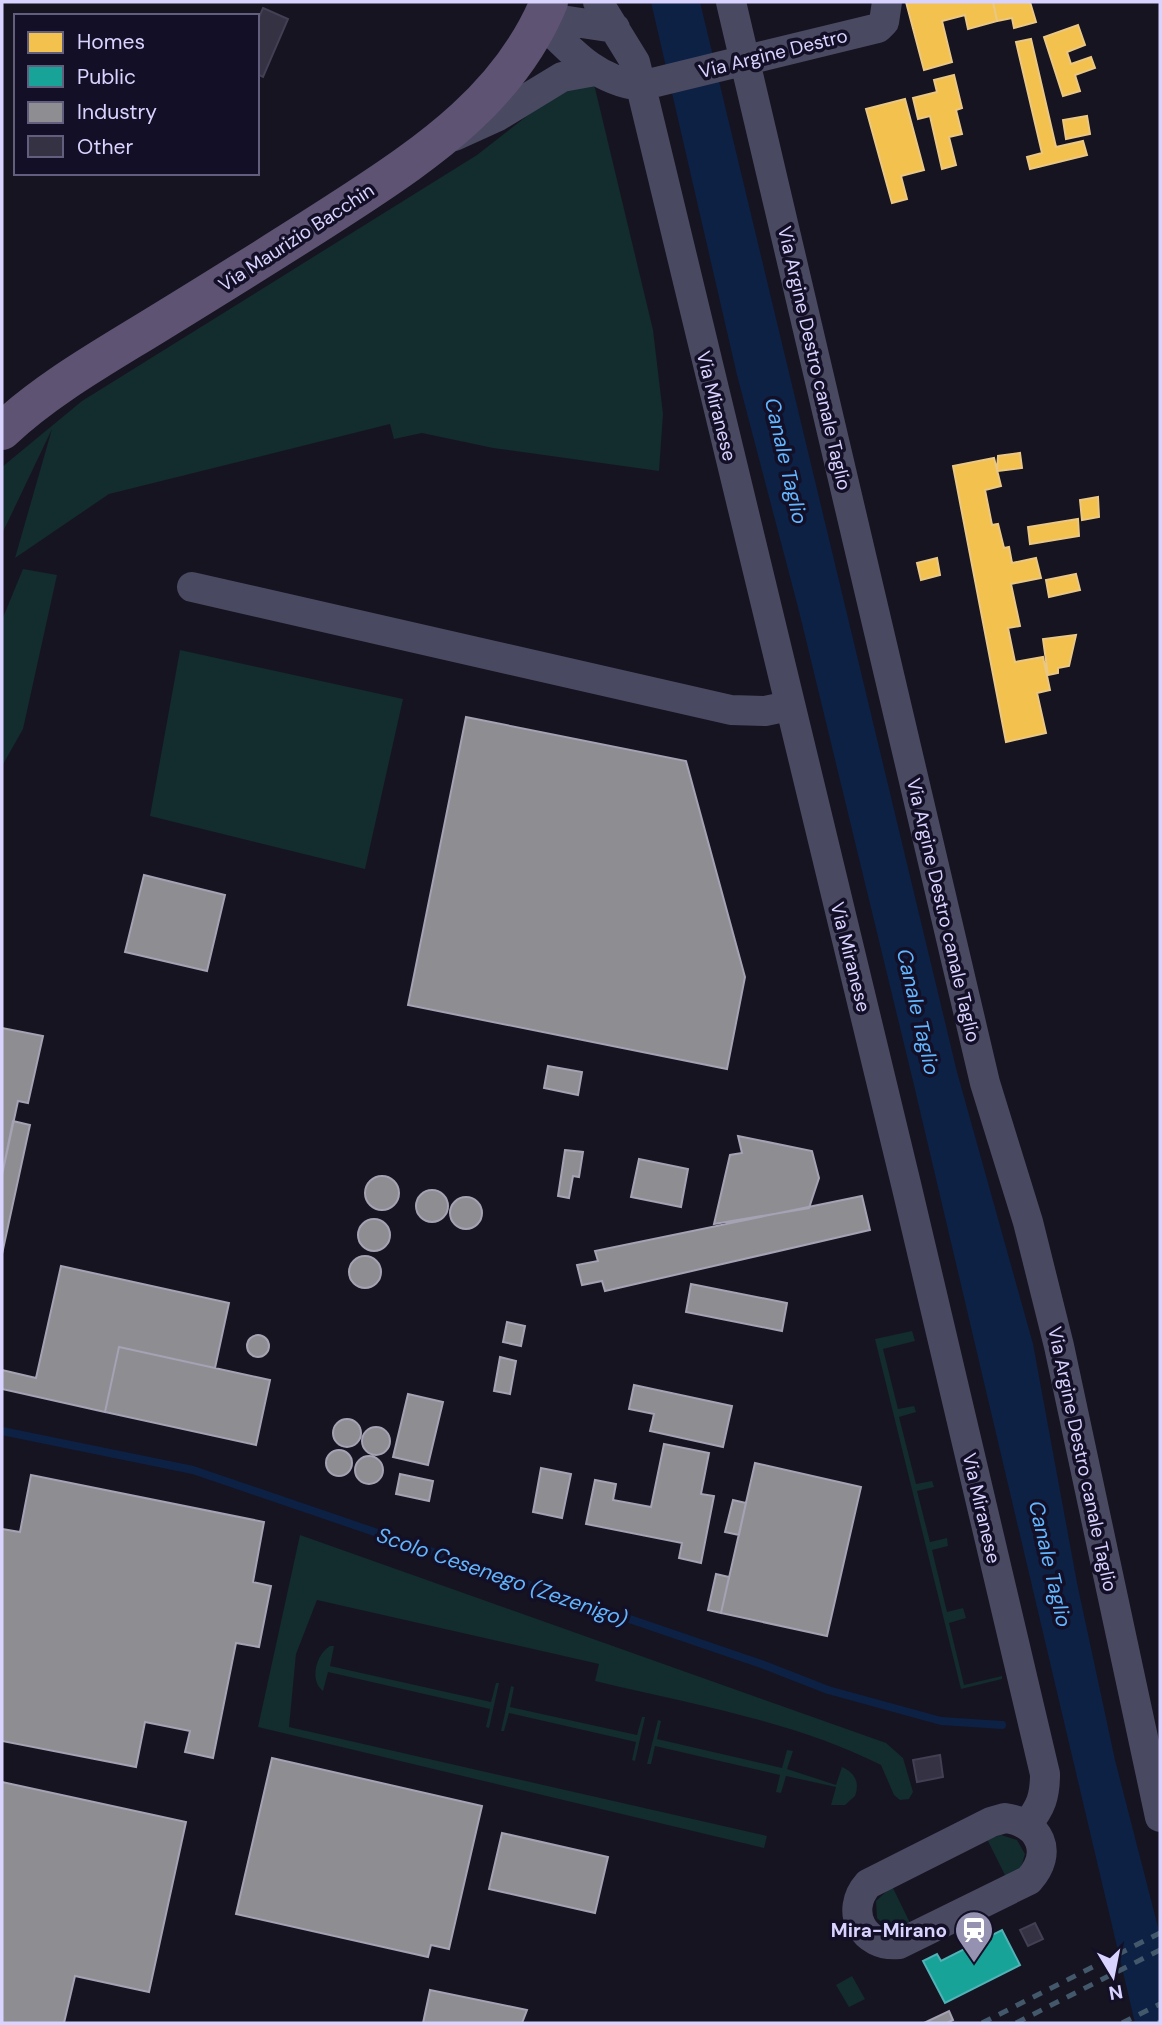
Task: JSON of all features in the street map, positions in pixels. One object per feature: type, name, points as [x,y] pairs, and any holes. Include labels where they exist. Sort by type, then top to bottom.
[{"type":"main road","name":"Via Maurizio Bacchin","points":[[2,431],[76,374],[274,252],[436,144],[488,98],[517,60],[545,11]]},
{"type":"street","name":"Via Miranese","points":[[598,2],[649,84],[789,706],[903,1171],[1045,1774],[1045,1793],[1040,1809],[1027,1824]]},
{"type":"street","name":"Via Argine Destro canale Taglio","points":[[731,2],[732,62],[985,1083],[1028,1222],[1059,1346],[1160,1817]]},
{"type":"street","name":"Via Argine Destro","points":[[649,84],[878,28],[884,22],[887,2]]},
{"type":"street","points":[[545,11],[568,21],[615,28]]},
{"type":"street","points":[[545,11],[580,61],[625,84],[649,84]]},
{"type":"street","points":[[436,144],[498,116],[562,77],[595,71]]},
{"type":"street","points":[[192,587],[732,710],[765,711],[789,706]]},
{"type":"street","points":[[1005,1818],[1027,1824],[1040,1841],[1041,1860],[1037,1871],[1019,1887],[899,1944],[876,1942],[859,1924],[856,1911],[862,1891],[879,1877],[991,1822],[1005,1818]]},
{"type":"green space","points":[[594,84],[653,330],[663,414],[659,471],[493,448],[422,433],[394,439],[390,424],[109,494],[15,558],[52,429],[2,534],[2,467],[82,401],[477,155],[560,90]]},
{"type":"green space","points":[[23,569],[57,575],[23,729],[2,766],[2,620]]},
{"type":"green space","points":[[180,650],[403,699],[365,869],[150,816]]},
{"type":"green space","points":[[912,1331],[915,1341],[883,1349],[898,1409],[914,1406],[916,1412],[899,1417],[916,1484],[932,1481],[934,1487],[917,1491],[930,1542],[947,1538],[948,1546],[932,1550],[947,1612],[963,1608],[966,1618],[949,1623],[964,1685],[1002,1676],[1002,1679],[961,1689],[875,1339]]},
{"type":"green space","points":[[300,1535],[886,1743],[903,1758],[913,1792],[909,1799],[900,1800],[894,1795],[881,1765],[813,1737],[741,1715],[595,1681],[599,1664],[317,1600],[296,1654],[289,1727],[767,1836],[764,1848],[258,1727]]},
{"type":"green space","points":[[330,1646],[334,1646],[330,1666],[491,1702],[496,1683],[499,1683],[489,1728],[486,1727],[490,1709],[328,1672],[323,1691],[315,1674],[321,1655]]},
{"type":"green space","points":[[511,1686],[514,1687],[510,1707],[637,1735],[642,1717],[645,1717],[635,1761],[632,1760],[636,1742],[509,1713],[504,1731],[501,1731]]},
{"type":"green space","points":[[658,1720],[661,1721],[657,1739],[782,1768],[787,1750],[793,1751],[787,1769],[836,1785],[842,1767],[855,1778],[855,1796],[845,1805],[831,1805],[836,1787],[786,1776],[781,1793],[776,1792],[780,1775],[655,1746],[651,1764],[647,1764]]},
{"type":"green space","points":[[1001,1835],[1017,1840],[1025,1854],[1020,1871],[1007,1879],[987,1839]]},
{"type":"green space","points":[[892,1886],[912,1927],[890,1930],[877,1918],[876,1901]]},
{"type":"green space","points":[[852,1976],[865,1999],[849,2007],[836,1985]]},
{"type":"water","name":"Canale Taglio","points":[[651,2],[700,2],[957,1072],[1033,1344],[1077,1583],[1115,1760],[1160,1935],[1160,2023],[1135,2023],[913,1081],[799,611],[737,375]]},
{"type":"building: Homes","points":[[906,2],[993,2],[997,21],[968,29],[965,15],[942,21],[952,62],[924,70]]},
{"type":"building: Homes","points":[[993,2],[1030,2],[1036,22],[1014,28],[1012,18],[997,21]]},
{"type":"building: Homes","points":[[1078,25],[1085,45],[1067,52],[1071,64],[1091,57],[1095,68],[1075,75],[1080,91],[1063,96],[1044,37]]},
{"type":"building: Homes","points":[[1031,39],[1056,147],[1083,141],[1087,155],[1030,169],[1027,157],[1042,153],[1016,42]]},
{"type":"building: Homes","points":[[954,75],[962,108],[956,110],[962,134],[949,137],[956,165],[942,169],[930,116],[918,119],[913,98],[937,92],[934,80]]},
{"type":"building: Homes","points":[[905,99],[924,170],[901,176],[907,199],[892,203],[866,109]]},
{"type":"building: Homes","points":[[1087,116],[1090,134],[1066,139],[1063,120]]},
{"type":"building: Homes","points":[[1020,453],[1022,468],[997,471],[998,456]]},
{"type":"building: Homes","points":[[994,458],[1001,486],[985,490],[992,525],[998,524],[1004,548],[1009,547],[1012,563],[1036,558],[1041,578],[1011,584],[1020,626],[1008,628],[1015,662],[1043,657],[1050,690],[1037,693],[1046,733],[1006,742],[953,466]]},
{"type":"building: Homes","points":[[1098,497],[1099,517],[1082,520],[1080,500]]},
{"type":"building: Homes","points":[[1078,519],[1079,536],[1030,544],[1028,527]]},
{"type":"building: Homes","points":[[937,558],[940,575],[921,580],[917,563]]},
{"type":"building: Homes","points":[[1076,574],[1080,590],[1049,597],[1046,580]]},
{"type":"building: Homes","points":[[1076,635],[1069,666],[1058,668],[1058,673],[1048,675],[1043,639]]},
{"type":"building: Public","points":[[1002,1930],[1020,1965],[945,2003],[923,1961],[937,1954],[941,1961]]},
{"type":"building: Industry","points":[[466,717],[686,761],[745,977],[727,1069],[408,1005]]},
{"type":"building: Industry","points":[[144,875],[225,895],[207,971],[125,952]]},
{"type":"building: Industry","points":[[2,1028],[43,1036],[28,1103],[18,1101],[2,1175]]},
{"type":"building: Industry","points":[[548,1066],[582,1072],[578,1095],[544,1088]]},
{"type":"building: Industry","points":[[13,1121],[30,1125],[2,1254],[2,1175]]},
{"type":"building: Industry","points":[[738,1136],[812,1151],[819,1178],[809,1208],[714,1224],[730,1155],[742,1153]]},
{"type":"building: Industry","points":[[565,1150],[583,1152],[579,1177],[573,1176],[569,1198],[558,1196]]},
{"type":"building: Industry","points":[[639,1159],[688,1169],[681,1207],[631,1197]]},
{"type":"building: Industry","points":[[382,1176],[394,1181],[399,1193],[394,1205],[382,1210],[370,1205],[365,1193],[370,1181]]},
{"type":"building: Industry","points":[[432,1190],[443,1195],[448,1206],[443,1217],[432,1222],[421,1217],[416,1206],[421,1195]]},
{"type":"building: Industry","points":[[862,1196],[870,1230],[605,1291],[602,1281],[582,1285],[577,1265],[598,1261],[595,1251]]},
{"type":"building: Industry","points":[[466,1197],[477,1202],[482,1213],[477,1224],[466,1229],[455,1224],[450,1213],[455,1202]]},
{"type":"building: Industry","points":[[374,1219],[386,1223],[390,1235],[386,1247],[374,1251],[362,1247],[358,1235],[362,1223]]},
{"type":"building: Industry","points":[[365,1256],[376,1261],[381,1272],[376,1283],[365,1288],[354,1283],[349,1272],[354,1261]]},
{"type":"building: Industry","points":[[61,1266],[229,1303],[215,1368],[119,1347],[105,1412],[2,1389],[2,1370],[36,1378]]},
{"type":"building: Industry","points":[[691,1284],[787,1303],[782,1331],[686,1312]]},
{"type":"building: Industry","points":[[507,1322],[525,1326],[521,1346],[503,1342]]},
{"type":"building: Industry","points":[[258,1335],[266,1338],[269,1346],[266,1354],[258,1357],[250,1354],[247,1346],[250,1338]]},
{"type":"building: Industry","points":[[119,1347],[270,1380],[256,1445],[105,1412]]},
{"type":"building: Industry","points":[[500,1357],[516,1361],[510,1394],[494,1391]]},
{"type":"building: Industry","points":[[634,1385],[732,1406],[723,1447],[650,1431],[654,1414],[629,1409]]},
{"type":"building: Industry","points":[[408,1394],[443,1402],[428,1465],[393,1457]]},
{"type":"building: Industry","points":[[347,1419],[357,1423],[361,1433],[357,1443],[347,1447],[337,1443],[333,1433],[337,1423]]},
{"type":"building: Industry","points":[[376,1427],[386,1431],[390,1441],[386,1451],[376,1455],[366,1451],[362,1441],[366,1431]]},
{"type":"building: Industry","points":[[664,1444],[709,1453],[701,1494],[714,1496],[701,1563],[679,1558],[682,1543],[586,1524],[595,1480],[616,1484],[613,1500],[651,1507]]},
{"type":"building: Industry","points":[[339,1450],[348,1454],[352,1463],[348,1472],[339,1476],[330,1472],[326,1463],[330,1454]]},
{"type":"building: Industry","points":[[369,1456],[379,1460],[383,1470],[379,1480],[369,1484],[359,1480],[355,1470],[359,1460]]},
{"type":"building: Industry","points":[[755,1463],[861,1487],[827,1636],[721,1613]]},
{"type":"building: Industry","points":[[541,1468],[571,1474],[562,1518],[533,1512]]},
{"type":"building: Industry","points":[[400,1474],[433,1481],[429,1501],[396,1494]]},
{"type":"building: Industry","points":[[31,1475],[264,1522],[253,1582],[271,1586],[259,1647],[236,1643],[213,1758],[185,1752],[190,1731],[145,1722],[136,1767],[2,1741],[2,1529],[20,1532]]},
{"type":"building: Industry","points":[[733,1500],[746,1503],[739,1535],[725,1532]]},
{"type":"building: Industry","points":[[716,1574],[729,1577],[721,1613],[708,1610]]},
{"type":"building: Industry","points":[[272,1758],[482,1806],[449,1949],[431,1945],[428,1957],[236,1914]]},
{"type":"building: Industry","points":[[2,1782],[186,1822],[149,1992],[75,1976],[64,2023],[2,2023]]},
{"type":"building: Industry","points":[[502,1833],[608,1857],[595,1913],[489,1889]]},
{"type":"building: Industry","points":[[430,1990],[527,2010],[522,2023],[423,2023]]},
{"type":"building: Industry","points":[[949,2011],[953,2020],[947,2023],[924,2023]]},
{"type":"building: Other","points":[[263,8],[288,19],[263,77],[259,75],[259,17]]},
{"type":"building: Other","points":[[940,1755],[943,1777],[917,1782],[913,1760]]},
{"type":"building: Other","points":[[1035,1923],[1043,1939],[1028,1946],[1020,1930]]},
{"type":"waterway","name":"Scolo Cesenego (Zezenigo)","points":[[2,1431],[193,1470],[764,1665],[828,1690],[941,1721],[1002,1725]]},
{"type":"railway","points":[[982,2023],[1160,1933]]},
{"type":"railway","points":[[1016,2023],[1160,1950]]},
{"type":"railway","points":[[1122,2023],[1160,2004]]},
{"type":"place","name":"Mira-Mirano","points":[[974,1964]]}]
